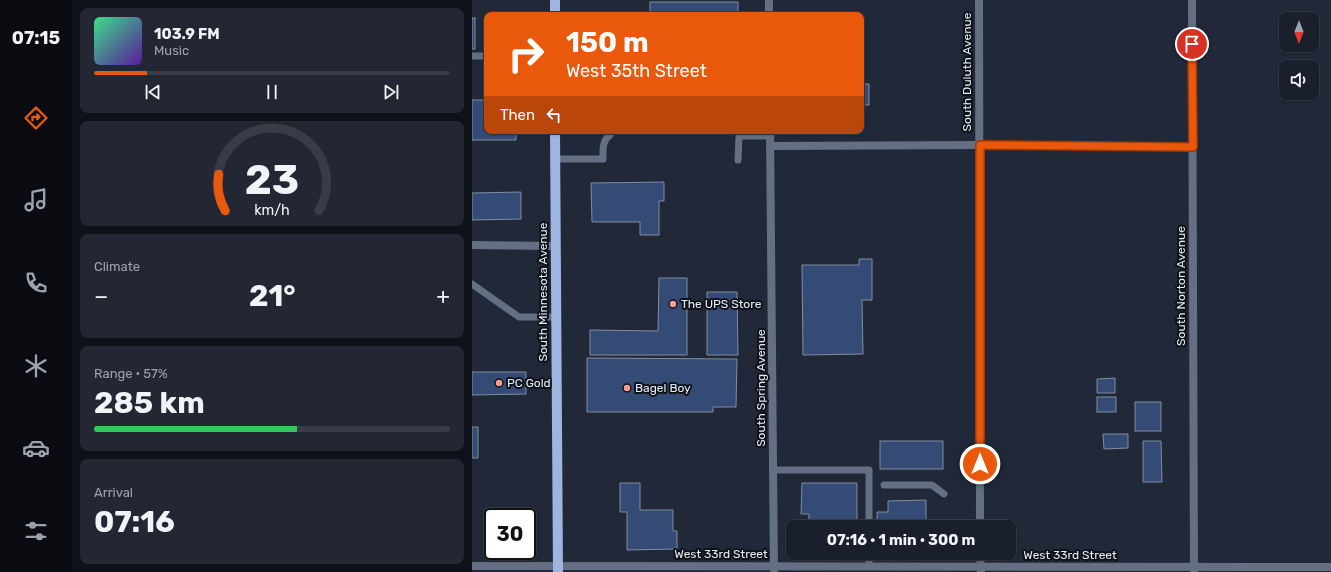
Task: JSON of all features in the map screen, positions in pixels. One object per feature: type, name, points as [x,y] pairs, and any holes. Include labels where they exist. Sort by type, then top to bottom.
[{"type":"main road","points":[[555,0],[555,12]]},
{"type":"main road","name":"South Minnesota Avenue","points":[[555,134],[558,569]]},
{"type":"street","points":[[769,0],[769,12]]},
{"type":"street","name":"South Duluth Avenue","points":[[979,0],[980,520]]},
{"type":"street","name":"South Norton Avenue","points":[[1192,0],[1194,569]]},
{"type":"street","name":"South Spring Avenue","points":[[770,134],[774,569]]},
{"type":"street","points":[[770,146],[980,145],[1193,147]]},
{"type":"street","points":[[472,245],[556,246]]},
{"type":"street","name":"West 33rd Street","points":[[472,566],[558,569],[1300,569],[1331,567]]},
{"type":"lane","points":[[472,56],[484,56]]},
{"type":"lane","points":[[738,160],[739,136],[770,134]]},
{"type":"lane","points":[[556,159],[603,159],[605,138],[610,135]]},
{"type":"lane","points":[[472,284],[519,317],[556,317]]},
{"type":"lane","points":[[773,470],[869,470],[869,520]]},
{"type":"lane","points":[[884,484],[932,485],[944,494]]},
{"type":"building","points":[[650,2],[738,2],[738,12],[650,12]]},
{"type":"building","points":[[472,18],[475,18],[475,49],[472,49]]},
{"type":"building","points":[[864,84],[869,84],[869,105],[864,105]]},
{"type":"building","points":[[472,100],[484,100],[484,134],[516,134],[516,140],[472,140]]},
{"type":"building","points":[[664,182],[664,201],[659,201],[659,235],[640,235],[640,222],[592,222],[591,183]]},
{"type":"building","points":[[521,192],[521,219],[472,220],[472,193]]},
{"type":"building","points":[[859,259],[872,259],[872,300],[862,300],[863,354],[803,355],[802,265],[859,265]]},
{"type":"building","points":[[659,278],[687,278],[687,355],[590,355],[590,330],[658,331]]},
{"type":"building","points":[[707,292],[737,292],[738,355],[707,355]]},
{"type":"building","points":[[587,358],[737,359],[736,407],[713,407],[713,412],[587,412]]},
{"type":"building","name":"PC Gold","points":[[472,372],[526,372],[526,394],[472,395]]},
{"type":"building","points":[[1115,378],[1115,393],[1097,393],[1097,379]]},
{"type":"building","points":[[1097,397],[1116,397],[1116,412],[1097,412]]},
{"type":"building","points":[[1135,402],[1161,402],[1161,431],[1135,431]]},
{"type":"building","points":[[472,427],[478,427],[478,458],[472,458]]},
{"type":"building","points":[[1103,434],[1128,434],[1128,448],[1104,449]]},
{"type":"building","points":[[880,441],[943,441],[943,469],[880,469]]},
{"type":"building","points":[[1143,441],[1161,441],[1162,482],[1143,482]]},
{"type":"building","points":[[620,483],[640,483],[640,510],[673,510],[673,531],[677,531],[677,549],[627,550],[627,512],[620,512]]},
{"type":"building","points":[[802,483],[857,483],[857,520],[809,520],[809,514],[801,514]]},
{"type":"building","points":[[926,500],[926,520],[877,520],[877,512],[888,512],[888,501]]},
{"type":"place","name":"The UPS Store","points":[[673,304]]},
{"type":"place","name":"PC Gold","points":[[499,383]]},
{"type":"place","name":"Bagel Boy","points":[[627,388]]},
{"type":"route","points":[[980,464],[980,145],[1193,147],[1192,44]]}]
